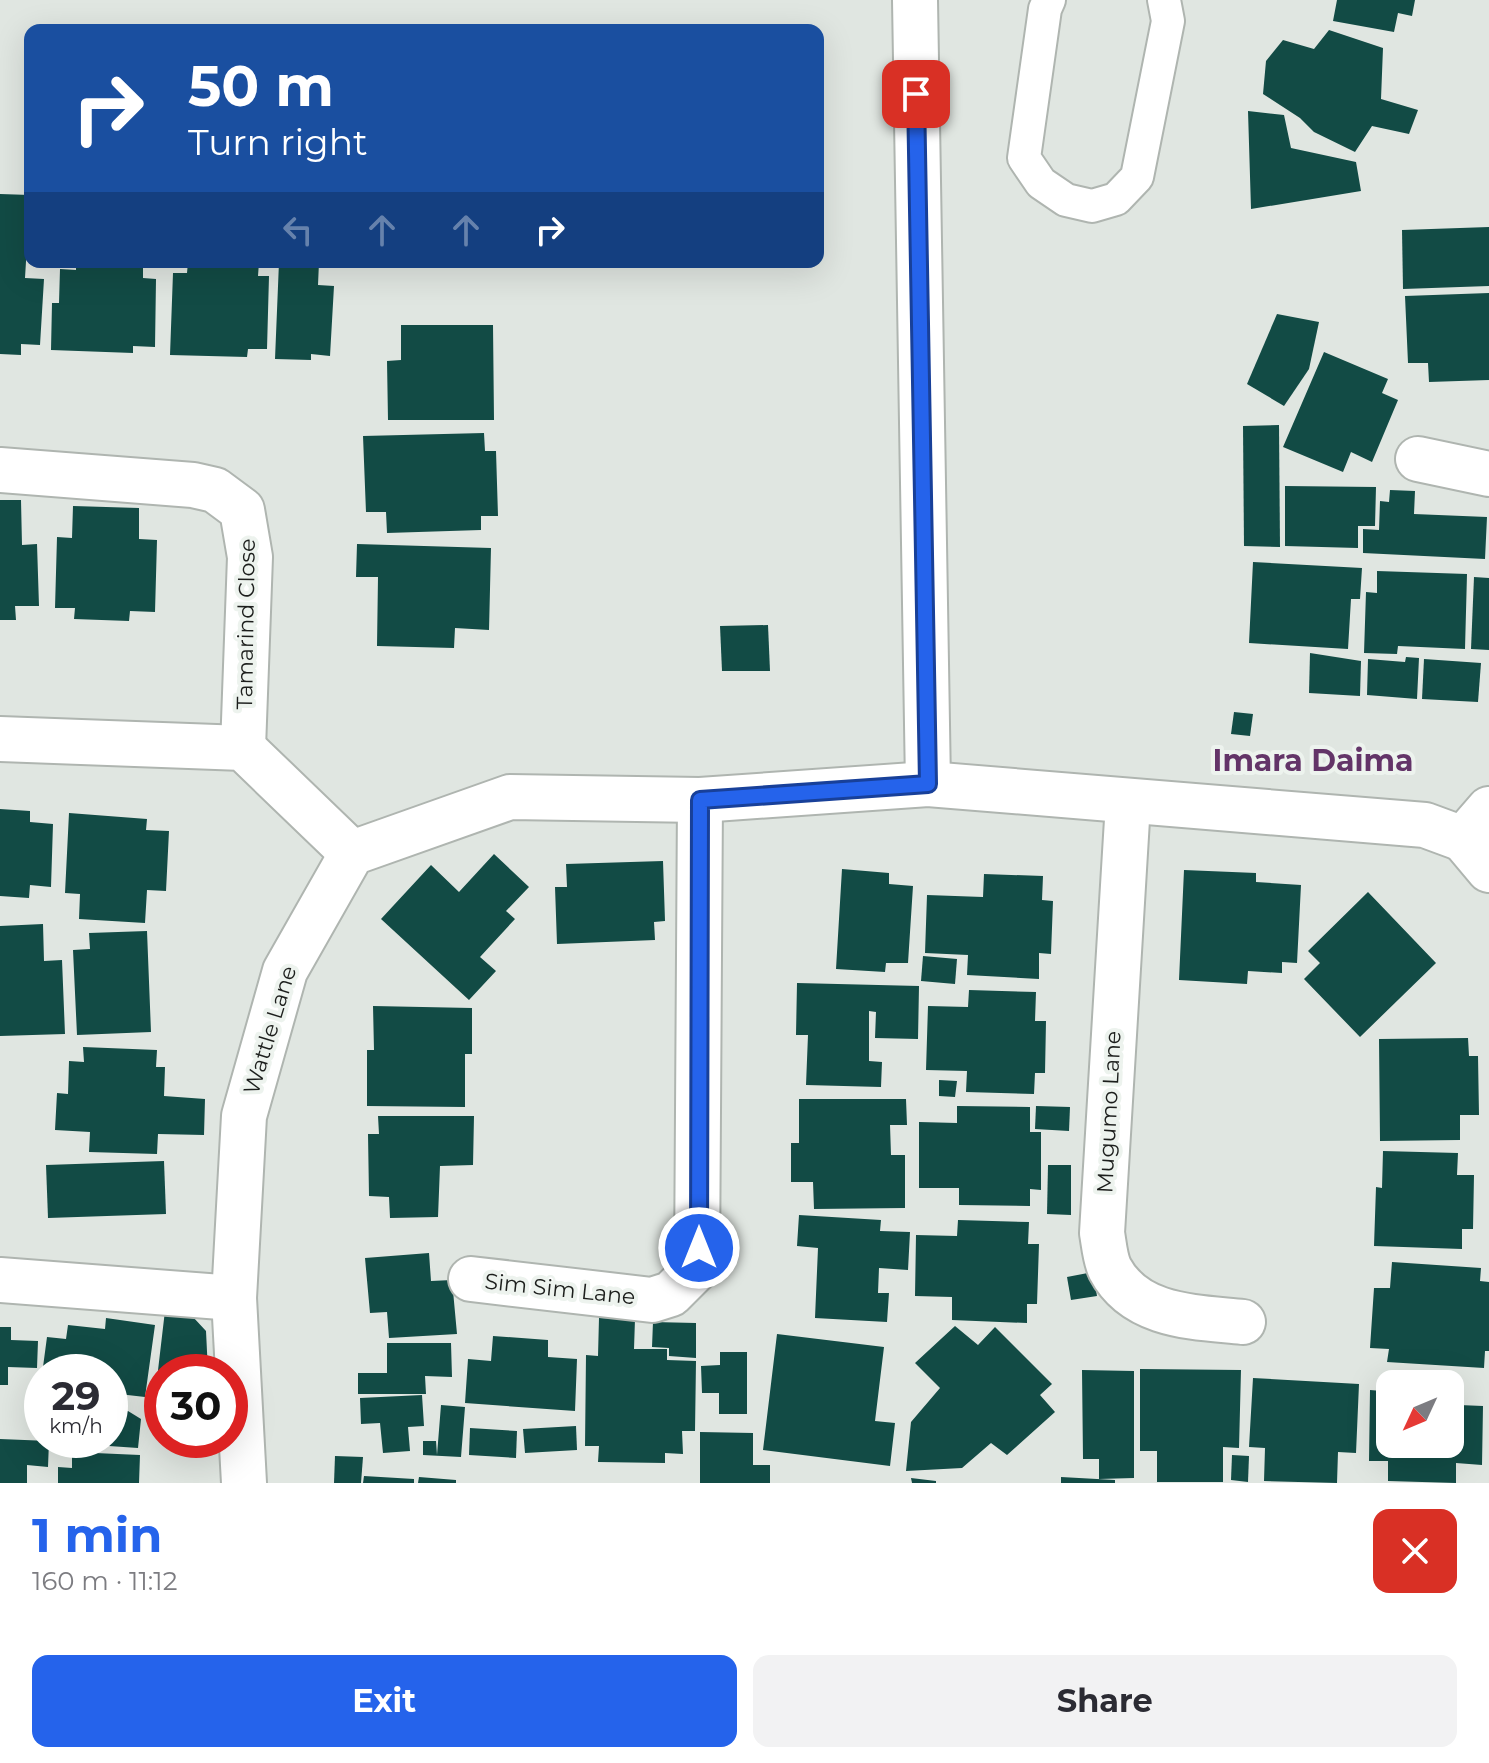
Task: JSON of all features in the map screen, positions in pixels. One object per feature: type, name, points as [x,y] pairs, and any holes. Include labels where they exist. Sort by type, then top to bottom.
[{"type":"street","points":[[915,0],[928,784]]},
{"type":"street","points":[[1418,459],[1489,474]]},
{"type":"street","name":"Tamarind Close","points":[[0,470],[193,485],[215,490],[242,510],[250,557],[243,748]]},
{"type":"street","points":[[0,739],[243,748],[352,853],[510,797],[700,800],[928,784],[1128,803],[1425,825],[1480,839]]},
{"type":"street","name":"Sim Sim Lane","points":[[471,1279],[652,1300],[671,1294],[697,1268],[700,800]]},
{"type":"street","name":"Mugumo Lane","points":[[1128,803],[1102,1233],[1110,1269],[1147,1305],[1168,1314],[1243,1322]]},
{"type":"street","name":"Wattle Lane","points":[[244,1483],[234,1298],[244,1116],[285,971],[352,853]]},
{"type":"street","points":[[0,1280],[234,1298]]},
{"type":"lane","points":[[1049,0],[1045,9],[1024,158],[1041,183],[1066,200],[1092,206],[1116,199],[1137,177],[1168,21],[1164,0]]},
{"type":"building","points":[[1337,0],[1415,0],[1412,16],[1398,13],[1394,32],[1333,21]]},
{"type":"building","points":[[1329,30],[1383,48],[1381,99],[1418,110],[1409,134],[1372,126],[1355,152],[1314,132],[1300,118],[1263,94],[1266,61],[1283,40],[1314,49]]},
{"type":"building","points":[[1248,111],[1284,115],[1291,148],[1356,162],[1361,191],[1251,209]]},
{"type":"building","points":[[0,194],[24,195],[25,278],[44,279],[40,345],[21,344],[21,355],[0,354]]},
{"type":"building","points":[[1489,227],[1489,286],[1403,289],[1402,230]]},
{"type":"building","points":[[143,268],[143,278],[156,279],[155,347],[133,346],[133,353],[51,350],[52,303],[59,303],[60,269]]},
{"type":"building","points":[[187,268],[259,268],[258,276],[269,276],[267,349],[248,349],[247,357],[170,355],[173,273],[187,273]]},
{"type":"building","points":[[279,268],[319,268],[318,285],[334,286],[330,356],[311,354],[311,360],[275,359]]},
{"type":"building","points":[[1489,293],[1489,380],[1429,382],[1428,363],[1408,363],[1405,296]]},
{"type":"building","points":[[1277,314],[1319,322],[1309,369],[1284,406],[1247,384]]},
{"type":"building","points":[[401,325],[493,325],[494,420],[388,420],[387,361],[401,360]]},
{"type":"building","points":[[1324,352],[1388,379],[1382,393],[1398,400],[1372,462],[1351,452],[1343,472],[1283,447]]},
{"type":"building","points":[[1279,425],[1280,547],[1244,546],[1243,426]]},
{"type":"building","points":[[484,433],[485,451],[496,451],[498,516],[481,516],[481,530],[387,533],[386,512],[366,512],[363,436]]},
{"type":"building","points":[[1285,486],[1376,487],[1375,526],[1358,526],[1358,548],[1285,546]]},
{"type":"building","points":[[1390,490],[1415,491],[1414,514],[1487,517],[1485,559],[1363,553],[1363,529],[1379,530],[1380,501],[1389,502]]},
{"type":"building","points":[[0,500],[21,500],[22,545],[37,544],[39,606],[15,606],[16,620],[0,620]]},
{"type":"building","points":[[73,506],[139,508],[139,539],[157,540],[155,612],[130,611],[129,621],[74,619],[75,608],[55,608],[57,537],[72,538]]},
{"type":"building","points":[[357,544],[491,548],[489,630],[455,628],[454,648],[377,646],[378,577],[356,577]]},
{"type":"building","points":[[1253,562],[1362,568],[1360,599],[1351,599],[1348,649],[1249,643]]},
{"type":"building","points":[[1377,571],[1467,574],[1465,649],[1398,646],[1397,654],[1364,653],[1366,592],[1377,593]]},
{"type":"building","points":[[1474,577],[1489,578],[1489,650],[1471,649]]},
{"type":"building","points":[[768,625],[770,671],[722,671],[720,626]]},
{"type":"building","points":[[1310,653],[1361,661],[1360,696],[1309,693]]},
{"type":"building","points":[[1406,657],[1419,658],[1417,699],[1367,695],[1368,659],[1405,662]]},
{"type":"building","points":[[1424,659],[1481,663],[1478,702],[1422,699]]},
{"type":"building","points":[[1234,712],[1253,714],[1250,736],[1231,734]]},
{"type":"building","points":[[0,809],[30,811],[30,822],[53,824],[51,887],[30,885],[29,898],[0,896]]},
{"type":"building","points":[[69,813],[147,819],[146,830],[169,831],[166,891],[147,890],[145,923],[79,919],[80,894],[65,893]]},
{"type":"building","points":[[494,854],[529,887],[506,911],[515,919],[480,957],[496,971],[469,1000],[381,919],[431,865],[459,892]]},
{"type":"building","points":[[663,861],[665,921],[654,922],[655,940],[557,944],[555,887],[567,887],[566,864]]},
{"type":"building","points":[[842,869],[889,873],[889,884],[913,886],[908,963],[886,963],[885,972],[836,969]]},
{"type":"building","points":[[1184,870],[1256,873],[1256,882],[1301,885],[1297,963],[1282,962],[1282,973],[1248,971],[1247,984],[1179,980]]},
{"type":"building","points":[[984,874],[1043,876],[1042,900],[1053,901],[1051,954],[1039,953],[1039,979],[967,975],[968,955],[925,953],[927,895],[983,897]]},
{"type":"building","points":[[1368,892],[1436,963],[1360,1037],[1304,979],[1320,963],[1308,951]]},
{"type":"building","points":[[43,924],[44,961],[62,960],[65,1034],[0,1036],[0,926]]},
{"type":"building","points":[[147,931],[151,1032],[77,1035],[73,950],[90,949],[89,933]]},
{"type":"building","points":[[923,956],[957,959],[955,984],[921,981]]},
{"type":"building","points":[[797,983],[919,986],[918,1039],[875,1038],[876,1012],[869,1011],[869,1061],[882,1062],[881,1087],[806,1085],[808,1035],[796,1035]]},
{"type":"building","points":[[969,990],[1036,992],[1035,1021],[1046,1021],[1045,1073],[1035,1073],[1034,1094],[966,1092],[967,1071],[926,1070],[928,1006],[968,1007]]},
{"type":"building","points":[[373,1006],[472,1008],[472,1054],[465,1054],[465,1107],[367,1106],[367,1050],[374,1050]]},
{"type":"building","points":[[1468,1038],[1469,1056],[1478,1056],[1479,1115],[1460,1115],[1460,1140],[1380,1141],[1379,1039]]},
{"type":"building","points":[[83,1047],[157,1050],[156,1067],[165,1067],[164,1096],[205,1099],[204,1135],[158,1134],[157,1154],[89,1152],[90,1132],[55,1130],[57,1093],[68,1094],[69,1061],[84,1062]]},
{"type":"building","points":[[939,1080],[957,1081],[955,1097],[939,1096]]},
{"type":"building","points":[[799,1099],[906,1099],[907,1125],[890,1125],[891,1155],[905,1155],[905,1208],[814,1209],[813,1182],[791,1182],[791,1143],[799,1143]]},
{"type":"building","points":[[957,1106],[1030,1107],[1030,1132],[1041,1132],[1041,1190],[1030,1189],[1030,1206],[959,1205],[959,1188],[919,1188],[919,1122],[957,1123]]},
{"type":"building","points":[[1036,1106],[1070,1107],[1069,1131],[1035,1129]]},
{"type":"building","points":[[378,1116],[474,1116],[473,1165],[440,1166],[438,1217],[390,1218],[389,1197],[369,1196],[368,1134],[379,1134]]},
{"type":"building","points":[[1383,1151],[1458,1153],[1457,1175],[1474,1175],[1473,1229],[1462,1229],[1462,1249],[1374,1246],[1376,1187],[1382,1188]]},
{"type":"building","points":[[164,1161],[166,1214],[48,1218],[46,1165]]},
{"type":"building","points":[[1048,1165],[1071,1165],[1071,1215],[1047,1214]]},
{"type":"building","points":[[799,1215],[881,1220],[880,1231],[910,1232],[908,1270],[879,1268],[878,1293],[889,1293],[887,1322],[815,1318],[818,1248],[797,1246]]},
{"type":"building","points":[[958,1220],[1029,1222],[1028,1244],[1039,1244],[1037,1304],[1027,1304],[1027,1323],[952,1320],[952,1297],[915,1296],[916,1235],[957,1236]]},
{"type":"building","points":[[429,1253],[431,1281],[452,1280],[457,1334],[389,1338],[387,1312],[370,1313],[365,1258]]},
{"type":"building","points":[[1392,1262],[1481,1268],[1480,1281],[1489,1282],[1489,1351],[1485,1351],[1484,1368],[1387,1362],[1389,1349],[1370,1348],[1374,1288],[1390,1288]]},
{"type":"building","points":[[1093,1272],[1097,1296],[1071,1300],[1067,1277]]},
{"type":"building","points":[[166,1302],[180,1303],[206,1331],[207,1354],[160,1354]]},
{"type":"building","points":[[106,1318],[155,1325],[151,1354],[144,1354],[144,1397],[128,1395],[128,1354],[45,1354],[47,1337],[66,1339],[68,1325],[105,1329]]},
{"type":"building","points":[[599,1318],[635,1319],[634,1349],[667,1349],[667,1360],[696,1361],[695,1431],[682,1431],[683,1454],[665,1453],[665,1463],[598,1462],[599,1446],[585,1446],[586,1355],[598,1356]]},
{"type":"building","points":[[653,1322],[696,1323],[696,1358],[669,1356],[669,1348],[652,1347]]},
{"type":"building","points":[[955,1326],[978,1345],[995,1327],[1052,1384],[1040,1395],[1055,1412],[1007,1455],[991,1443],[962,1468],[906,1471],[911,1422],[940,1388],[915,1363]]},
{"type":"building","points":[[0,1327],[11,1327],[11,1340],[38,1341],[38,1354],[24,1354],[24,1368],[8,1367],[8,1385],[0,1385]]},
{"type":"building","points":[[777,1334],[884,1347],[875,1421],[895,1423],[890,1466],[763,1450]]},
{"type":"building","points":[[493,1336],[548,1340],[548,1357],[577,1359],[575,1411],[465,1403],[468,1359],[491,1361]]},
{"type":"building","points":[[387,1343],[451,1343],[452,1377],[425,1376],[426,1394],[358,1394],[358,1373],[387,1373]]},
{"type":"building","points":[[720,1352],[747,1352],[747,1414],[719,1414],[719,1393],[702,1393],[701,1366],[720,1365]]},
{"type":"building","points":[[1140,1369],[1241,1370],[1239,1448],[1223,1447],[1223,1482],[1157,1482],[1157,1451],[1140,1451]]},
{"type":"building","points":[[1082,1370],[1134,1371],[1134,1478],[1099,1479],[1099,1459],[1083,1459]]},
{"type":"building","points":[[1253,1378],[1359,1384],[1356,1453],[1338,1452],[1337,1483],[1264,1481],[1265,1448],[1249,1447]]},
{"type":"building","points":[[1370,1390],[1376,1390],[1376,1458],[1464,1458],[1464,1405],[1483,1406],[1482,1465],[1456,1463],[1456,1483],[1388,1481],[1388,1461],[1369,1461]]},
{"type":"building","points":[[422,1395],[424,1426],[408,1427],[410,1451],[383,1453],[380,1423],[361,1424],[360,1398]]},
{"type":"building","points":[[441,1405],[465,1407],[461,1457],[423,1455],[423,1441],[436,1441],[437,1455]]},
{"type":"building","points":[[128,1411],[141,1419],[138,1448],[128,1447]]},
{"type":"building","points":[[576,1426],[577,1450],[525,1453],[523,1429]]},
{"type":"building","points":[[470,1428],[517,1431],[516,1458],[469,1455]]},
{"type":"building","points":[[700,1432],[753,1433],[753,1465],[770,1465],[770,1483],[700,1483]]},
{"type":"building","points":[[0,1439],[24,1440],[24,1458],[48,1458],[48,1467],[27,1465],[27,1483],[0,1483]]},
{"type":"building","points":[[128,1454],[140,1455],[139,1483],[58,1483],[58,1467],[72,1468],[72,1458],[128,1458]]},
{"type":"building","points":[[1232,1455],[1249,1456],[1248,1482],[1231,1480]]},
{"type":"building","points":[[335,1456],[363,1457],[361,1483],[334,1483]]},
{"type":"building","points":[[364,1476],[414,1479],[414,1483],[363,1483]]},
{"type":"building","points":[[419,1477],[456,1480],[456,1483],[418,1483]]},
{"type":"building","points":[[1061,1477],[1115,1480],[1115,1483],[1061,1483]]},
{"type":"building","points":[[911,1478],[936,1481],[936,1483],[912,1483]]},
{"type":"district","name":"Imara Daima","points":[[1313,760]]},
{"type":"route","points":[[699,1248],[700,800],[928,784],[916,94]]}]
